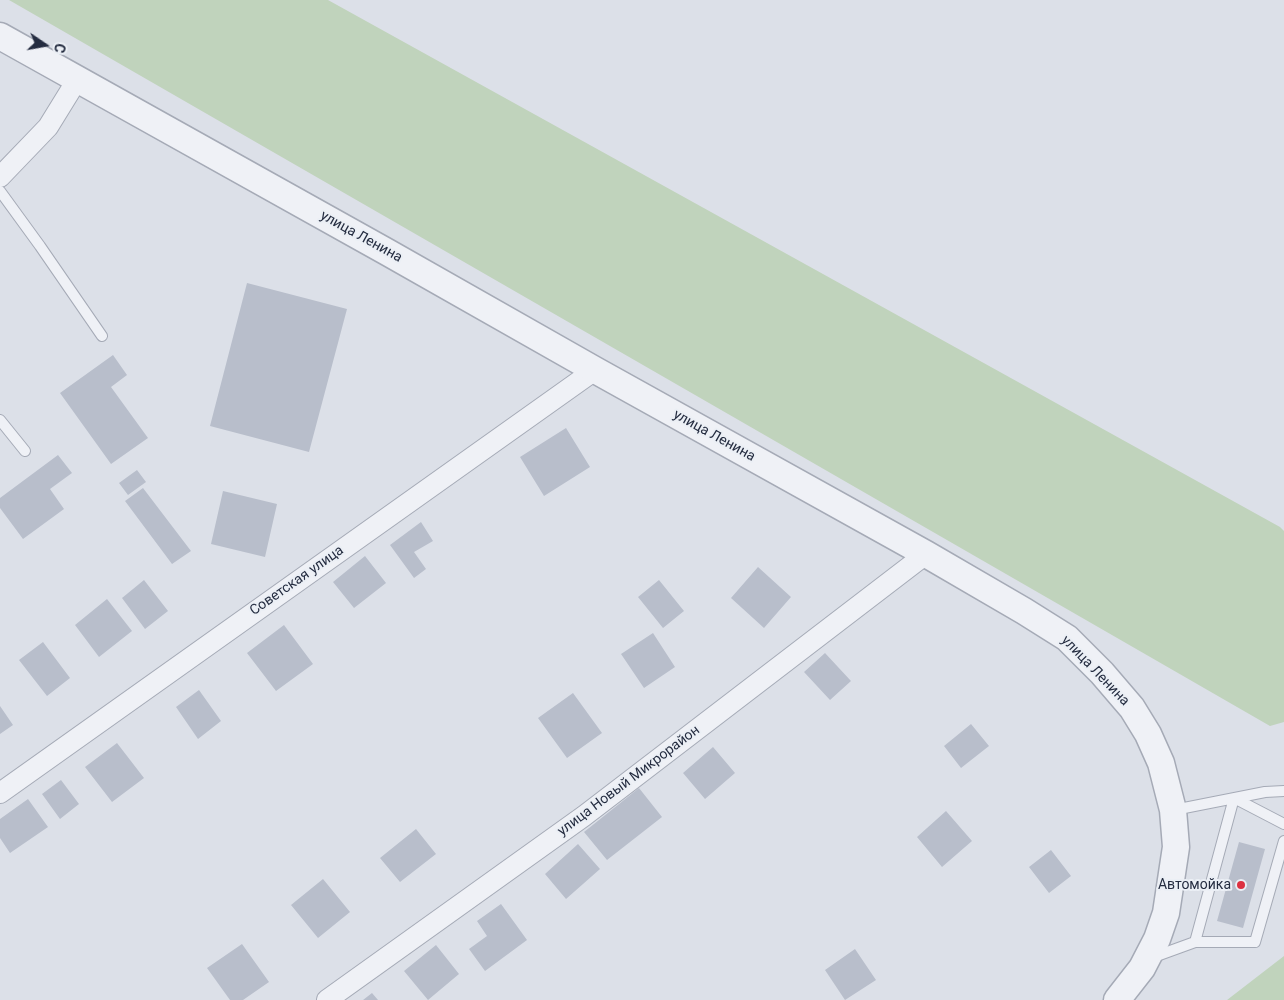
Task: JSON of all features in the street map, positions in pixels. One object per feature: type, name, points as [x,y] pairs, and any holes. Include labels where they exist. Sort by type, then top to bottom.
[{"type":"street","name":"улица Ленина","points":[[0,36],[926,554],[1067,638],[1102,673],[1132,708],[1148,734],[1161,763],[1173,810],[1176,848],[1166,913],[1157,939],[1146,960],[1116,1000]]},
{"type":"street","points":[[0,177],[48,127],[77,80]]},
{"type":"street","name":"Советская улица","points":[[0,793],[595,370]]},
{"type":"street","name":"улица Новый Микрорайон","points":[[327,1000],[584,816],[926,554]]},
{"type":"lane","points":[[0,191],[102,336]]},
{"type":"lane","points":[[0,420],[25,451]]},
{"type":"lane","points":[[1173,810],[1265,792],[1284,792]]},
{"type":"lane","points":[[1234,798],[1284,824]]},
{"type":"lane","points":[[1195,942],[1234,798]]},
{"type":"lane","points":[[1146,960],[1195,942],[1255,942],[1284,841]]},
{"type":"green space","points":[[9,0],[328,0],[1280,527],[1284,531],[1284,722],[1270,726]]},
{"type":"green space","points":[[1284,956],[1284,1000],[1227,1000]]},
{"type":"building","points":[[247,283],[347,309],[309,452],[210,426]]},
{"type":"building","points":[[113,355],[127,375],[111,387],[148,438],[111,464],[60,393]]},
{"type":"building","points":[[566,428],[590,467],[544,496],[520,457]]},
{"type":"building","points":[[58,455],[72,473],[50,489],[64,509],[23,539],[0,508],[0,498]]},
{"type":"building","points":[[137,470],[146,482],[128,495],[119,483]]},
{"type":"building","points":[[143,488],[191,551],[172,564],[125,501]]},
{"type":"building","points":[[223,491],[277,504],[265,557],[211,544]]},
{"type":"building","points":[[421,522],[433,541],[414,552],[426,569],[414,578],[390,545]]},
{"type":"building","points":[[365,556],[386,583],[354,608],[333,582]]},
{"type":"building","points":[[758,567],[791,597],[764,628],[731,598]]},
{"type":"building","points":[[144,580],[168,611],[145,629],[122,598]]},
{"type":"building","points":[[659,580],[684,611],[663,628],[638,597]]},
{"type":"building","points":[[107,599],[132,631],[99,657],[75,625]]},
{"type":"building","points":[[284,625],[313,664],[276,691],[247,653]]},
{"type":"building","points":[[653,633],[675,667],[644,688],[621,654]]},
{"type":"building","points":[[43,642],[70,678],[47,696],[19,660]]},
{"type":"building","points":[[825,653],[851,681],[830,700],[804,672]]},
{"type":"building","points":[[199,690],[221,721],[198,739],[176,707]]},
{"type":"building","points":[[573,693],[602,733],[567,758],[538,718]]},
{"type":"building","points":[[0,706],[13,725],[0,734]]},
{"type":"building","points":[[971,724],[989,746],[961,768],[944,746]]},
{"type":"building","points":[[117,743],[144,778],[112,802],[85,767]]},
{"type":"building","points":[[713,747],[735,773],[705,799],[683,773]]},
{"type":"building","points":[[61,780],[79,804],[60,819],[42,794]]},
{"type":"building","points":[[639,788],[662,817],[607,860],[584,832]]},
{"type":"building","points":[[28,799],[48,827],[10,853],[0,838],[0,819]]},
{"type":"building","points":[[946,811],[972,841],[942,867],[917,837]]},
{"type":"building","points":[[416,829],[436,854],[400,882],[380,858]]},
{"type":"building","name":"Автомойка","points":[[1239,842],[1265,849],[1243,928],[1217,921]]},
{"type":"building","points":[[578,844],[600,869],[566,899],[545,874]]},
{"type":"building","points":[[1051,850],[1071,876],[1049,893],[1029,867]]},
{"type":"building","points":[[323,879],[350,912],[318,938],[291,905]]},
{"type":"building","points":[[501,904],[527,940],[485,971],[469,949],[487,936],[477,921]]},
{"type":"building","points":[[242,944],[269,982],[243,1000],[230,1000],[207,968]]},
{"type":"building","points":[[436,945],[459,974],[428,1000],[404,971]]},
{"type":"building","points":[[855,949],[876,980],[845,1000],[825,970]]},
{"type":"building","points":[[372,993],[378,1000],[363,1000]]},
{"type":"place","name":"Автомойка","points":[[1241,885]]}]
